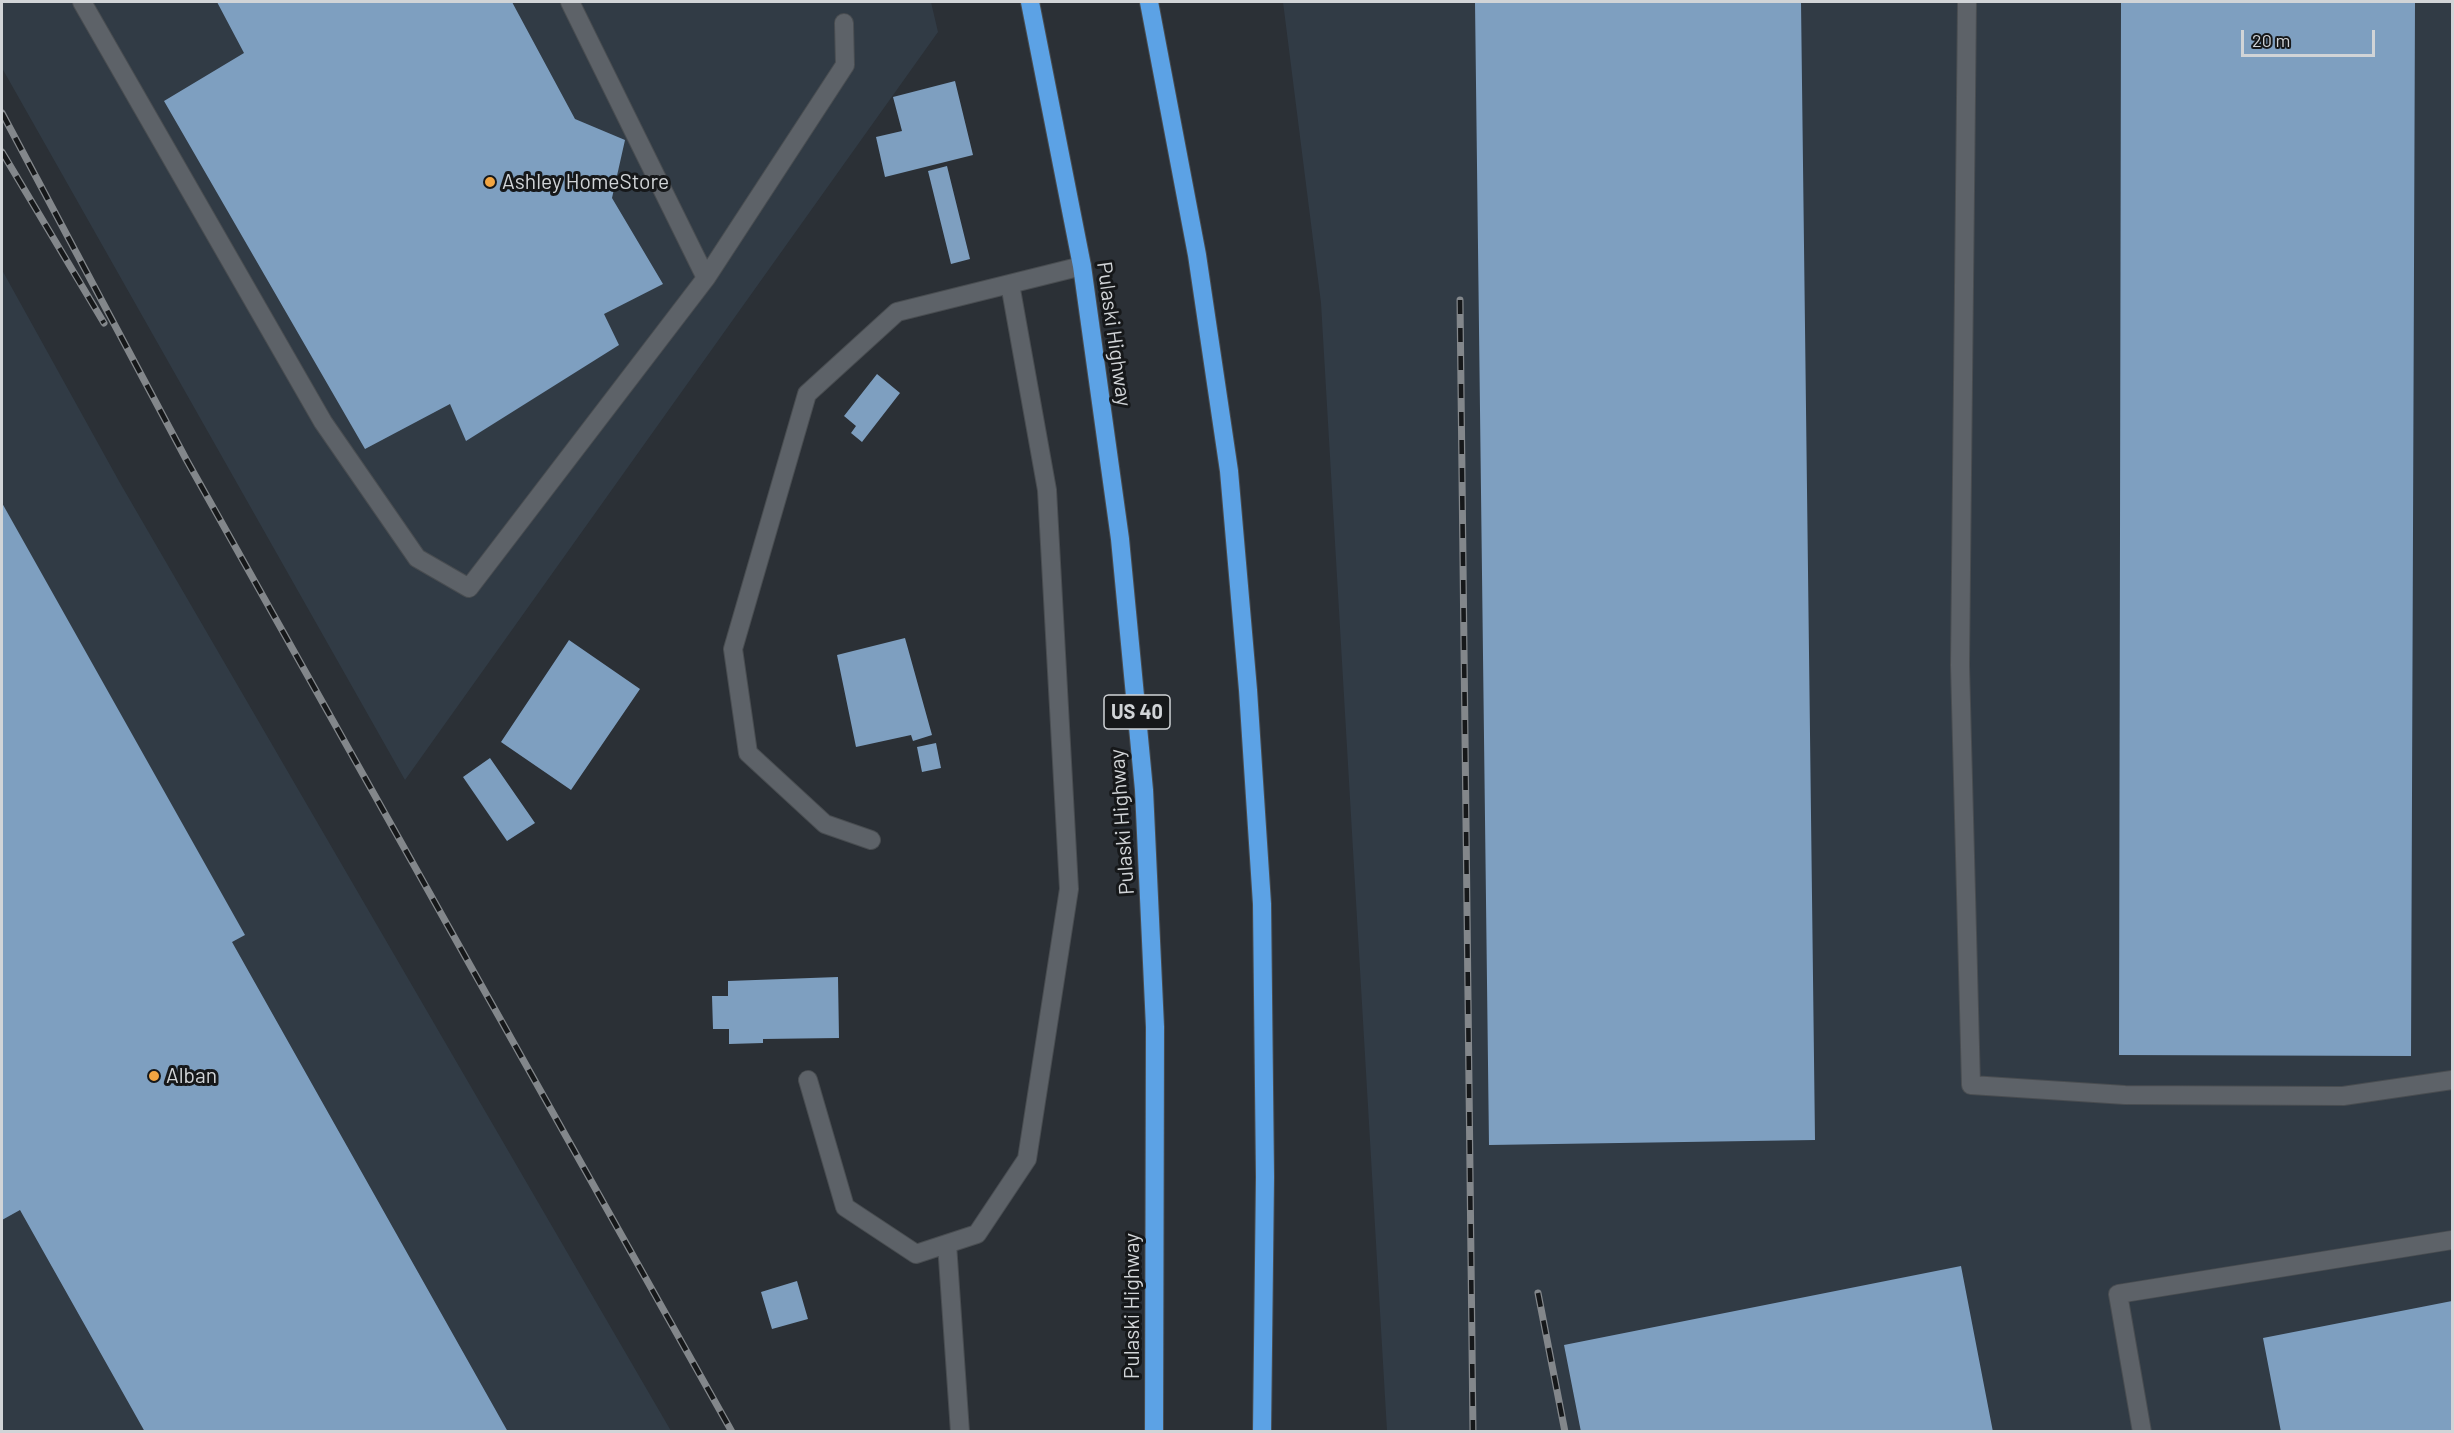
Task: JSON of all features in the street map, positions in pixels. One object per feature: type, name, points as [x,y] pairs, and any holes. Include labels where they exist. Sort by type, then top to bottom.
[{"type":"highway","name":"Pulaski Highway","points":[[1029,2],[1082,266],[1120,539],[1144,790],[1155,1027],[1154,1431]]},
{"type":"highway","points":[[1149,2],[1197,255],[1228,471],[1248,690],[1262,904],[1265,1177],[1262,1431]]},
{"type":"lane","points":[[82,2],[323,422],[417,558],[469,588],[706,278],[845,65],[844,23]]},
{"type":"lane","points":[[570,2],[706,278]]},
{"type":"lane","points":[[1967,2],[1960,664],[1971,1085],[2125,1095],[2343,1096],[2452,1080]]},
{"type":"lane","points":[[871,840],[825,824],[748,753],[733,649],[807,394],[897,312],[1082,266]]},
{"type":"lane","points":[[808,1080],[845,1207],[916,1254],[976,1234],[1027,1159],[1069,889],[1047,490],[1010,284]]},
{"type":"lane","points":[[2142,1431],[2118,1294],[2452,1240]]},
{"type":"lane","points":[[947,1244],[960,1431]]},
{"type":"shaded area","points":[[2,2],[931,2],[938,32],[405,780],[2,68]]},
{"type":"shaded area","points":[[1283,2],[2452,2],[2452,1431],[1387,1431],[1321,303]]},
{"type":"shaded area","points":[[2,270],[120,483],[671,1431],[2,1431]]},
{"type":"building","points":[[217,2],[512,2],[575,119],[625,140],[612,198],[663,284],[604,314],[619,345],[466,441],[450,404],[365,449],[164,101],[244,53]]},
{"type":"building","points":[[1475,2],[1801,2],[1815,1140],[1489,1145]]},
{"type":"building","points":[[2121,2],[2415,2],[2411,1056],[2119,1055]]},
{"type":"building","points":[[955,81],[973,155],[885,177],[876,137],[902,131],[893,97]]},
{"type":"building","points":[[947,166],[970,259],[951,264],[928,171]]},
{"type":"building","points":[[877,374],[900,393],[862,442],[851,433],[856,426],[844,416]]},
{"type":"building","name":"Alban","points":[[2,503],[245,935],[232,942],[508,1432],[145,1432],[20,1210],[2,1220]]},
{"type":"building","points":[[905,638],[932,735],[913,741],[911,735],[856,747],[837,655]]},
{"type":"building","points":[[569,640],[640,689],[571,790],[501,742]]},
{"type":"building","points":[[936,743],[941,768],[922,772],[917,747]]},
{"type":"building","points":[[490,758],[535,823],[507,841],[463,777]]},
{"type":"building","points":[[838,977],[839,1038],[763,1039],[763,1043],[729,1044],[729,1029],[713,1029],[712,996],[728,996],[728,981]]},
{"type":"building","points":[[1961,1266],[1993,1432],[1581,1432],[1564,1345]]},
{"type":"building","points":[[797,1281],[808,1319],[772,1329],[761,1292]]},
{"type":"building","points":[[2452,1301],[2452,1432],[2281,1432],[2263,1338]]},
{"type":"railway","points":[[2,113],[186,459],[732,1432]]},
{"type":"railway","points":[[2,152],[104,323]]},
{"type":"railway","points":[[1460,300],[1473,1432]]},
{"type":"railway","points":[[1538,1293],[1565,1432]]},
{"type":"place","name":"Ashley HomeStore","points":[[490,182]]},
{"type":"place","name":"Alban","points":[[154,1076]]}]
